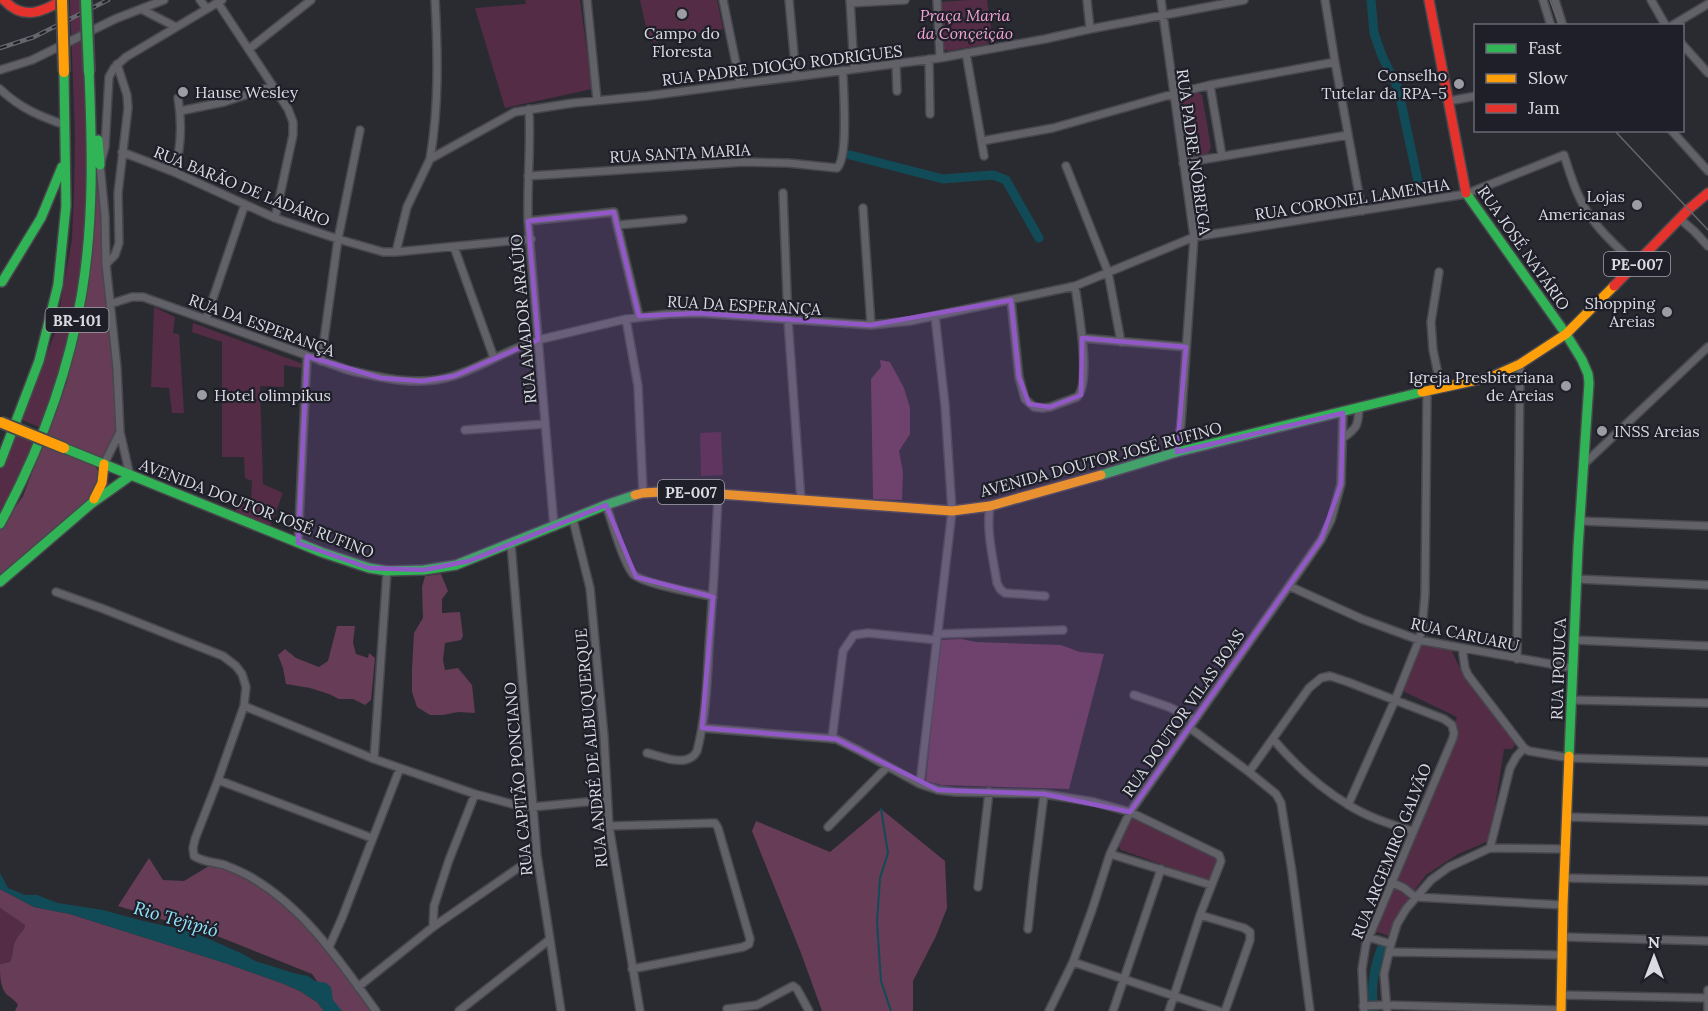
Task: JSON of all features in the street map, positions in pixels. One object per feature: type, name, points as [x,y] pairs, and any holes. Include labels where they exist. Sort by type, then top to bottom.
[{"type":"main road","points":[[4,0],[11,8],[30,13],[40,11],[63,0]]},
{"type":"main road","name":"BR-101","points":[[0,463],[39,361],[58,285],[66,206],[63,0]]},
{"type":"main road","name":"BR-101","points":[[0,524],[18,491],[46,421],[67,361],[79,311],[90,214],[90,101],[86,0]]},
{"type":"main road","name":"RUA JOSÉ NATÁRIO","points":[[1429,0],[1466,194],[1566,334]]},
{"type":"main road","points":[[90,101],[96,119],[100,165]]},
{"type":"main road","points":[[1,283],[41,219],[65,160]]},
{"type":"main road","name":"AVENIDA DOUTOR JOSÉ RUFINO","points":[[0,422],[298,543],[359,565],[387,571],[424,570],[456,565],[606,505],[643,493],[678,491],[952,511],[990,506],[1177,452],[1491,377],[1520,364],[1566,334],[1708,193]]},
{"type":"main road","name":"RUA IPOJUCA","points":[[1561,1010],[1576,579],[1589,383],[1582,360],[1566,334]]},
{"type":"main road","points":[[92,503],[102,486],[104,464]]},
{"type":"main road","points":[[0,582],[92,503],[130,476]]},
{"type":"street","points":[[0,69],[32,60],[115,19],[164,0]]},
{"type":"street","points":[[201,0],[207,9]]},
{"type":"street","points":[[249,49],[311,0]]},
{"type":"street","points":[[396,252],[407,207],[430,159],[435,131],[437,41],[435,0]]},
{"type":"street","points":[[587,0],[597,100]]},
{"type":"street","points":[[723,0],[740,83]]},
{"type":"street","points":[[789,0],[796,76]]},
{"type":"street","points":[[854,69],[850,1],[905,0]]},
{"type":"street","points":[[937,0],[940,58]]},
{"type":"street","points":[[1087,0],[1090,28]]},
{"type":"street","name":"RUA PADRE NÓBREGA","points":[[1161,0],[1194,237],[1177,452]]},
{"type":"street","name":"RUA PADRE DIOGO RODRIGUES","points":[[430,159],[515,112],[529,109],[940,58],[1244,0]]},
{"type":"street","points":[[1325,0],[1362,211]]},
{"type":"street","points":[[1543,0],[1550,24]]},
{"type":"street","points":[[1555,0],[1562,24]]},
{"type":"street","points":[[130,476],[120,432],[100,165],[105,147],[109,77],[117,64],[126,57],[220,1],[288,109],[293,122],[294,127],[275,218]]},
{"type":"street","points":[[1649,1],[1665,24]]},
{"type":"street","points":[[1674,24],[1708,4]]},
{"type":"street","points":[[141,9],[176,27]]},
{"type":"street","points":[[1684,45],[1708,73]]},
{"type":"street","points":[[966,53],[984,156]]},
{"type":"street","points":[[929,59],[930,114]]},
{"type":"street","points":[[982,141],[1053,128],[1210,85],[1335,62]]},
{"type":"street","points":[[896,63],[897,91]]},
{"type":"street","points":[[106,264],[112,260],[119,243],[118,193],[127,120],[127,95],[117,64]]},
{"type":"street","name":"RUA SANTA MARIA","points":[[528,176],[744,162],[788,163],[838,168],[844,143],[843,71]]},
{"type":"street","points":[[1210,85],[1222,156]]},
{"type":"street","points":[[180,111],[224,102],[273,86]]},
{"type":"street","points":[[0,89],[23,108],[65,125]]},
{"type":"street","points":[[1449,101],[1474,96]]},
{"type":"street","points":[[174,172],[178,157],[180,111],[178,98]]},
{"type":"street","name":"RUA AMADOR ARAÚJO","points":[[529,109],[528,221],[554,527]]},
{"type":"street","points":[[321,361],[338,239],[360,130]]},
{"type":"street","points":[[1673,132],[1708,171]]},
{"type":"street","points":[[1183,164],[1348,135]]},
{"type":"street","name":"RUA BARÃO DE LADÁRIO","points":[[122,152],[174,172],[275,218],[383,252],[531,239]]},
{"type":"street","name":"RUA CORONEL LAMENHA","points":[[1174,245],[1194,237],[1466,194],[1564,154],[1572,181],[1593,220],[1636,265]]},
{"type":"street","points":[[1066,166],[1108,272],[1121,342]]},
{"type":"street","points":[[783,193],[788,320],[801,501]]},
{"type":"street","points":[[206,319],[245,204]]},
{"type":"street","points":[[863,208],[871,325]]},
{"type":"street","points":[[528,221],[614,212],[639,316]]},
{"type":"street","points":[[618,225],[683,219]]},
{"type":"street","points":[[1680,219],[1708,246]]},
{"type":"street","name":"RUA DA ESPERANÇA","points":[[110,304],[132,297],[140,297],[348,370],[381,378],[422,381],[454,376],[538,340],[639,316],[698,313],[871,325],[910,321],[1075,286],[1174,245]]},
{"type":"street","points":[[454,247],[494,358]]},
{"type":"street","points":[[1439,272],[1431,322],[1433,350],[1441,388]]},
{"type":"street","points":[[1011,300],[1022,394],[1034,407],[1050,407],[1080,394],[1084,382],[1082,338],[1075,286]]},
{"type":"street","points":[[920,784],[952,511],[945,405],[935,316]]},
{"type":"street","points":[[626,319],[638,386],[643,493]]},
{"type":"street","points":[[1082,338],[1186,346]]},
{"type":"street","points":[[1584,464],[1708,347]]},
{"type":"street","points":[[298,543],[308,356]]},
{"type":"street","points":[[1517,659],[1520,364]]},
{"type":"street","points":[[1348,805],[1395,700],[1422,628],[1425,596],[1427,392]]},
{"type":"street","points":[[1343,438],[1359,423],[1359,409]]},
{"type":"street","name":"RUA DOUTOR VILAS BOAS","points":[[1049,1011],[1073,962],[1110,854],[1130,812],[1321,540],[1335,509],[1341,484],[1343,413]]},
{"type":"street","points":[[465,430],[545,424]]},
{"type":"street","points":[[104,464],[120,432]]},
{"type":"street","points":[[646,753],[680,760],[691,759],[697,751],[705,709],[718,495]]},
{"type":"street","points":[[606,505],[631,571],[636,577],[713,597]]},
{"type":"street","points":[[990,506],[990,540],[999,589],[1005,592],[1045,596]]},
{"type":"street","name":"RUA ANDRÉ DE ALBUQUERQUE","points":[[573,520],[590,588],[604,736],[609,826],[640,1011]]},
{"type":"street","points":[[1579,521],[1708,526]]},
{"type":"street","name":"RUA CAPITÃO PONCIANO","points":[[511,544],[537,855],[561,1011]]},
{"type":"street","points":[[374,759],[387,571]]},
{"type":"street","points":[[1576,579],[1708,585]]},
{"type":"street","name":"RUA CARUARU","points":[[1289,586],[1362,619],[1419,640],[1573,668]]},
{"type":"street","points":[[56,592],[223,656],[236,666],[242,674],[246,687],[244,706],[219,780],[195,839],[194,856],[253,878],[278,895],[329,947],[376,1011]]},
{"type":"street","points":[[832,739],[843,651],[854,635],[868,633],[937,637],[1063,630]]},
{"type":"street","points":[[1574,640],[1708,646]]},
{"type":"street","points":[[1462,648],[1468,675],[1524,748],[1536,753],[1570,758],[1708,762]]},
{"type":"street","points":[[1250,772],[1309,688],[1321,678],[1330,676],[1395,700]]},
{"type":"street","points":[[1134,695],[1169,707],[1195,720]]},
{"type":"street","name":"RUA ARGEMIRO GALVÃO","points":[[1364,1007],[1362,969],[1368,937],[1453,738],[1454,729],[1449,722],[1395,700]]},
{"type":"street","points":[[1572,700],[1708,703]]},
{"type":"street","points":[[244,706],[374,759],[475,794],[516,805],[532,807],[607,801]]},
{"type":"street","points":[[702,728],[832,739],[858,750],[920,784],[938,790],[1044,794],[1094,802],[1130,812],[1221,856],[1169,1011]]},
{"type":"street","points":[[1190,728],[1250,772],[1276,795],[1281,803],[1310,1011]]},
{"type":"street","points":[[1273,739],[1288,757],[1312,779],[1348,805],[1412,831]]},
{"type":"street","points":[[1524,748],[1510,768],[1490,848],[1565,849]]},
{"type":"street","points":[[828,827],[887,767]]},
{"type":"street","points":[[329,947],[400,768]]},
{"type":"street","points":[[219,780],[372,838]]},
{"type":"street","points":[[978,887],[989,792]]},
{"type":"street","points":[[433,927],[434,906],[475,794]]},
{"type":"street","points":[[1028,928],[1044,794]]},
{"type":"street","points":[[1567,817],[1708,821]]},
{"type":"street","points":[[609,826],[715,823],[750,941],[743,947],[632,969]]},
{"type":"street","name":"RUA ARGEMIRO GALVÃO","points":[[1386,1007],[1384,974],[1397,924],[1406,909],[1437,874],[1461,860],[1490,848]]},
{"type":"street","points":[[1110,854],[1211,885]]},
{"type":"street","points":[[358,987],[433,927],[537,855]]},
{"type":"street","points":[[1113,1011],[1161,869]]},
{"type":"street","points":[[1564,878],[1708,881]]},
{"type":"street","points":[[1391,882],[1404,888],[1415,897],[1563,904]]},
{"type":"street","points":[[1200,915],[1244,928],[1250,932],[1250,940],[1225,1011]]},
{"type":"street","points":[[1368,937],[1391,944]]},
{"type":"street","points":[[1563,937],[1708,941]]},
{"type":"street","points":[[459,1011],[549,940]]},
{"type":"street","points":[[1389,952],[1563,955]]},
{"type":"street","points":[[1073,962],[1219,1011]]},
{"type":"street","points":[[727,1009],[759,1008],[793,986],[797,989],[808,1011]]},
{"type":"street","points":[[1708,990],[1708,1011]]},
{"type":"street","points":[[1562,995],[1708,998]]},
{"type":"street","points":[[1364,1007],[1561,1010]]},
{"type":"highlighted area","points":[[614,212],[639,316],[698,313],[871,325],[1011,300],[1019,377],[1029,404],[1050,407],[1081,395],[1082,338],[1186,347],[1177,452],[1343,413],[1341,484],[1321,540],[1130,812],[1044,794],[938,790],[836,739],[702,728],[713,597],[636,577],[606,505],[469,561],[424,570],[369,568],[298,543],[307,356],[381,378],[422,381],[454,376],[538,340],[528,221]]},
{"type":"green space","points":[[70,0],[80,0],[88,173],[79,287],[61,380],[44,429],[22,420],[56,330],[72,239],[75,137]]},
{"type":"green space","points":[[525,0],[580,0],[592,89],[505,108],[475,8],[526,4]]},
{"type":"green space","name":"Campo do Floresta","points":[[640,0],[717,0],[723,29],[654,42],[648,36]]},
{"type":"green space","name":"Praça Maria da Conçeição","points":[[987,0],[993,43],[948,51],[944,49],[943,44],[941,2]]},
{"type":"green space","points":[[1197,92],[1202,95],[1211,147],[1208,154],[1188,158],[1185,157],[1174,95]]},
{"type":"green space","points":[[154,307],[175,317],[173,333],[179,334],[184,413],[172,413],[169,388],[151,387]]},
{"type":"green space","points":[[193,323],[303,364],[301,368],[284,365],[284,387],[260,386],[263,484],[283,493],[270,527],[236,511],[240,499],[251,502],[252,481],[245,478],[244,457],[222,457],[222,342],[192,332]]},
{"type":"green space","points":[[17,432],[39,442],[0,521],[0,468]]},
{"type":"green space","points":[[721,432],[723,475],[701,476],[700,433]]},
{"type":"green space","points":[[1422,645],[1450,647],[1463,675],[1512,736],[1515,745],[1512,749],[1504,749],[1490,839],[1458,854],[1426,875],[1416,888],[1397,939],[1369,929],[1457,717],[1405,692],[1402,687]]},
{"type":"green space","points":[[1130,818],[1189,846],[1219,857],[1212,881],[1121,850],[1118,845]]},
{"type":"green space","points":[[0,908],[25,925],[15,941],[10,962],[0,964]]},
{"type":"shaded area","points":[[93,127],[119,408],[114,443],[101,458],[47,436],[67,382],[91,257]]},
{"type":"shaded area","points":[[880,360],[890,362],[904,388],[910,408],[910,434],[899,451],[903,472],[902,500],[873,499],[871,379],[881,367]]},
{"type":"shaded area","points":[[44,442],[94,464],[100,475],[92,498],[0,577],[0,530],[23,496]]},
{"type":"shaded area","points":[[441,574],[448,591],[442,599],[442,613],[460,612],[463,636],[461,640],[445,643],[443,660],[445,670],[458,668],[472,685],[475,713],[430,715],[417,707],[412,692],[414,633],[423,618],[422,587],[425,576]]},
{"type":"shaded area","points":[[337,626],[355,626],[353,643],[356,654],[368,658],[369,653],[375,658],[371,700],[365,705],[353,699],[339,699],[310,688],[286,684],[278,655],[285,649],[296,658],[319,667],[328,661]]},
{"type":"shaded area","points":[[961,639],[976,642],[1061,645],[1080,652],[1104,654],[1069,789],[942,785],[926,781],[940,640]]},
{"type":"shaded area","points":[[881,809],[945,861],[947,908],[936,936],[913,981],[913,1011],[822,1011],[752,831],[756,821],[830,852]]},
{"type":"shaded area","points":[[149,858],[163,880],[184,881],[209,866],[234,870],[255,881],[292,909],[377,1011],[338,1011],[312,974],[217,936],[118,906]]},
{"type":"shaded area","points":[[0,889],[34,907],[70,914],[284,984],[317,1002],[324,1011],[15,1011],[18,1005],[6,994],[0,976],[0,964],[10,962],[15,940],[25,925],[0,908]]},
{"type":"water","name":"Rio Tejipió","points":[[0,873],[8,888],[25,895],[37,895],[58,903],[103,910],[193,932],[255,961],[326,983],[331,987],[333,1000],[342,1011],[324,1011],[317,1002],[300,991],[225,963],[70,914],[34,907],[0,889]]},
{"type":"waterway","points":[[1371,0],[1374,33],[1382,56],[1398,88],[1419,186]]},
{"type":"waterway","points":[[850,155],[943,179],[993,175],[1006,180],[1039,238]]},
{"type":"waterway","points":[[881,809],[888,853],[880,878],[877,922],[881,981],[891,1011]]},
{"type":"waterway","points":[[1374,1011],[1372,994],[1374,977],[1383,944]]},
{"type":"tram line","points":[[1550,0],[1559,24]]},
{"type":"tram line","points":[[1616,132],[1708,230]]},
{"type":"railway","points":[[0,48],[34,37],[108,0]]},
{"type":"traffic: fast","points":[[86,0],[89,72]]},
{"type":"traffic: fast","points":[[0,463],[39,361],[58,285],[66,206],[64,72]]},
{"type":"traffic: fast","points":[[0,524],[27,469],[51,411],[69,352],[82,292],[90,210],[89,72]]},
{"type":"traffic: fast","points":[[98,140],[100,165]]},
{"type":"traffic: fast","points":[[2,282],[41,218],[62,167]]},
{"type":"traffic: fast","points":[[1466,193],[1566,334],[1588,374],[1569,756]]},
{"type":"traffic: fast","points":[[1101,475],[1177,452],[1422,392]]},
{"type":"traffic: fast","points":[[64,448],[321,552],[369,568],[387,571],[424,570],[456,565],[635,495]]},
{"type":"traffic: fast","points":[[0,582],[92,503],[130,476]]},
{"type":"traffic: slow","points":[[62,0],[64,72]]},
{"type":"traffic: slow","points":[[1422,392],[1491,377],[1520,364],[1566,334],[1614,286]]},
{"type":"traffic: slow","points":[[0,422],[64,448]]},
{"type":"traffic: slow","points":[[94,499],[102,483],[104,464]]},
{"type":"traffic: slow","points":[[635,495],[678,491],[952,511],[990,506],[1101,475]]},
{"type":"traffic: slow","points":[[1561,1011],[1569,756]]},
{"type":"traffic: jam","points":[[4,0],[11,7],[25,12],[40,11],[63,0]]},
{"type":"traffic: jam","points":[[1429,0],[1466,193]]},
{"type":"traffic: jam","points":[[1614,286],[1689,209],[1708,193]]},
{"type":"place","name":"Campo do Floresta","points":[[682,14]]},
{"type":"place","name":"Conselho Tutelar da RPA-5","points":[[1459,84]]},
{"type":"place","name":"Hause Wesley","points":[[183,92]]},
{"type":"place","name":"Lojas Americanas","points":[[1637,205]]},
{"type":"place","name":"Shopping Areias","points":[[1667,312]]},
{"type":"place","name":"Igreja Presbiteriana de Areias","points":[[1566,386]]},
{"type":"place","name":"Hotel olimpikus","points":[[202,395]]},
{"type":"place","name":"INSS Areias","points":[[1602,431]]}]
